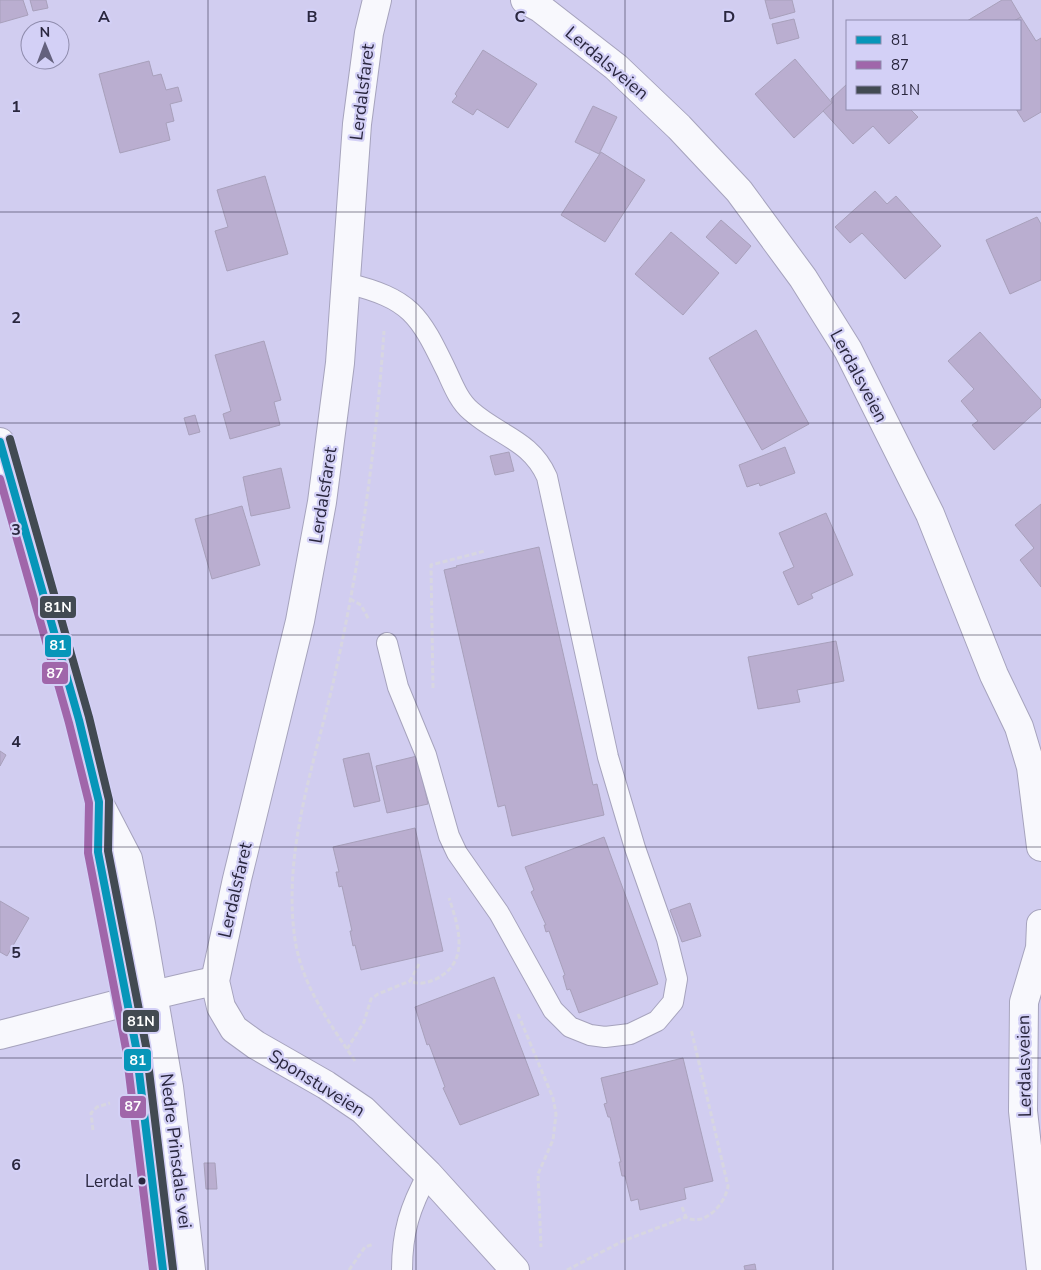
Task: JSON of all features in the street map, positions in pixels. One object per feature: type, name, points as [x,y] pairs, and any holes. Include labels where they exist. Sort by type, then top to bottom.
[{"type":"street","name":"Lerdalsfaret","points":[[215,981],[311,564],[335,415],[357,124],[369,33],[377,0]]},
{"type":"street","name":"Lerdalsveien","points":[[525,0],[540,8],[616,67],[679,127],[732,184],[803,278],[848,350],[930,514],[994,675],[1019,727],[1031,767],[1041,847]]},
{"type":"street","name":"Nedre Prinsdals vei","points":[[0,442],[79,720],[99,802],[128,859],[141,997],[145,1109],[163,1270]]},
{"type":"street","name":"Lerdalsveien","points":[[1041,924],[1040,948],[1024,1002],[1023,1082],[1023,1111],[1041,1270]]},
{"type":"street","points":[[0,1035],[103,1010],[141,997],[215,981]]},
{"type":"street","name":"Sponstuveien","points":[[215,981],[221,1007],[234,1029],[256,1045],[363,1110],[428,1174],[515,1270]]},
{"type":"street","name":"Nedre Prinsdals vei","points":[[141,997],[169,1087],[191,1270]]},
{"type":"lane","points":[[346,283],[403,303],[417,317],[429,336],[456,393],[470,411],[528,448],[543,466],[608,757],[632,838],[673,960],[677,979],[673,1002],[665,1013],[649,1026],[630,1034],[613,1036],[590,1035],[566,1024],[553,1010],[499,913],[457,854],[449,836],[424,749],[398,688],[387,643]]},
{"type":"lane","points":[[402,1270],[402,1254],[408,1216],[428,1174]]},
{"type":"path","points":[[363,1110],[364,1090],[360,1075],[347,1049],[319,1007],[303,972],[294,934],[292,888],[306,790],[333,680],[364,529],[380,387],[386,296]]},
{"type":"path","points":[[433,697],[431,565],[485,551]]},
{"type":"path","points":[[347,1049],[364,1022],[371,999],[378,994],[410,981],[423,983],[434,980],[447,973],[460,954],[460,937],[446,889]]},
{"type":"path","points":[[410,981],[419,964]]},
{"type":"path","points":[[567,1270],[623,1241],[686,1217],[696,1220],[716,1209],[727,1193],[728,1180],[689,1022],[673,1002]]},
{"type":"path","points":[[517,1013],[553,1098],[556,1114],[553,1140],[538,1174],[541,1256]]},
{"type":"path","points":[[93,1130],[91,1113],[97,1107],[112,1103]]},
{"type":"path","points":[[682,1207],[686,1217]]},
{"type":"building","points":[[0,0],[23,0],[28,15],[0,23]]},
{"type":"building","points":[[30,0],[46,0],[48,8],[33,11]]},
{"type":"building","points":[[765,0],[792,0],[795,12],[770,19]]},
{"type":"building","points":[[1002,0],[1011,0],[1021,17],[1016,20],[969,20]]},
{"type":"building","points":[[1021,17],[1036,41],[1041,38],[1041,112],[1024,122],[1017,110],[1021,110],[1021,20],[1016,20]]},
{"type":"building","points":[[794,19],[799,38],[777,44],[772,24]]},
{"type":"building","points":[[483,50],[537,84],[508,128],[477,109],[473,115],[452,102],[457,96],[455,94]]},
{"type":"building","points":[[795,59],[832,103],[794,138],[755,94]]},
{"type":"building","points":[[149,61],[153,76],[161,74],[166,90],[178,87],[182,101],[170,104],[174,121],[166,123],[170,140],[120,153],[99,74]]},
{"type":"building","points":[[846,85],[846,110],[911,110],[918,117],[889,144],[873,126],[853,144],[823,111],[832,103],[831,99]]},
{"type":"building","points":[[593,106],[617,117],[599,154],[575,142]]},
{"type":"building","points":[[601,152],[645,180],[605,242],[561,215]]},
{"type":"building","points":[[265,176],[288,254],[227,271],[215,231],[228,227],[217,190]]},
{"type":"building","points":[[875,191],[887,204],[896,196],[941,246],[905,279],[862,233],[850,243],[835,227]]},
{"type":"building","points":[[1037,217],[1041,224],[1041,280],[1010,294],[986,240]]},
{"type":"building","points":[[721,220],[751,246],[736,264],[706,237]]},
{"type":"building","points":[[671,232],[719,273],[683,315],[635,274]]},
{"type":"building","points":[[756,330],[809,424],[762,450],[709,358]]},
{"type":"building","points":[[980,332],[1041,400],[1041,407],[994,450],[972,425],[978,421],[961,401],[974,389],[948,361]]},
{"type":"building","points":[[264,341],[281,400],[274,402],[280,425],[230,439],[223,414],[231,411],[215,355]]},
{"type":"building","points":[[195,415],[200,432],[189,435],[184,418]]},
{"type":"building","points":[[785,447],[795,473],[760,486],[759,483],[747,487],[739,465]]},
{"type":"building","points":[[509,452],[514,471],[495,475],[490,456]]},
{"type":"building","points":[[281,468],[290,508],[251,516],[243,477]]},
{"type":"building","points":[[1041,504],[1041,587],[1020,560],[1034,548],[1015,525]]},
{"type":"building","points":[[242,506],[260,565],[212,579],[195,519]]},
{"type":"building","points":[[826,513],[853,575],[811,594],[813,598],[798,605],[783,572],[794,567],[779,533]]},
{"type":"building","points":[[539,547],[593,785],[597,784],[604,815],[512,836],[505,805],[498,807],[444,570]]},
{"type":"building","points":[[836,641],[844,681],[797,690],[800,702],[758,709],[748,657]]},
{"type":"building","points":[[0,751],[6,755],[0,766]]},
{"type":"building","points":[[369,753],[380,801],[354,807],[343,759]]},
{"type":"building","points":[[417,756],[428,804],[387,813],[376,766]]},
{"type":"building","points":[[415,828],[443,951],[361,970],[355,945],[353,946],[350,931],[352,931],[342,886],[339,887],[336,872],[339,872],[333,847]]},
{"type":"building","points":[[604,837],[658,984],[579,1013],[570,989],[567,990],[563,976],[565,975],[549,931],[546,932],[544,925],[546,925],[531,892],[534,890],[525,867]]},
{"type":"building","points":[[0,901],[29,918],[7,956],[0,952]]},
{"type":"building","points":[[690,903],[701,936],[682,942],[670,910]]},
{"type":"building","points":[[494,977],[539,1095],[460,1125],[443,1088],[445,1087],[429,1044],[427,1045],[415,1007]]},
{"type":"building","points":[[683,1058],[713,1181],[684,1188],[686,1199],[640,1210],[638,1199],[631,1201],[625,1176],[622,1176],[619,1162],[621,1162],[610,1117],[608,1117],[604,1104],[607,1103],[601,1078]]},
{"type":"building","points":[[204,1163],[215,1163],[217,1189],[206,1189]]},
{"type":"building","points":[[755,1264],[756,1270],[745,1270],[744,1266]]},
{"type":"transit line","name":"81N","points":[[10,439],[89,717],[109,800],[108,851],[146,1046],[173,1269]]},
{"type":"transit line","name":"81","points":[[0,442],[79,720],[99,802],[98,852],[136,1047],[163,1270]]},
{"type":"transit line","name":"87","points":[[0,479],[69,723],[89,803],[88,853],[126,1049],[153,1270]]},
{"type":"place","name":"Lerdal","points":[[142,1181]]}]
